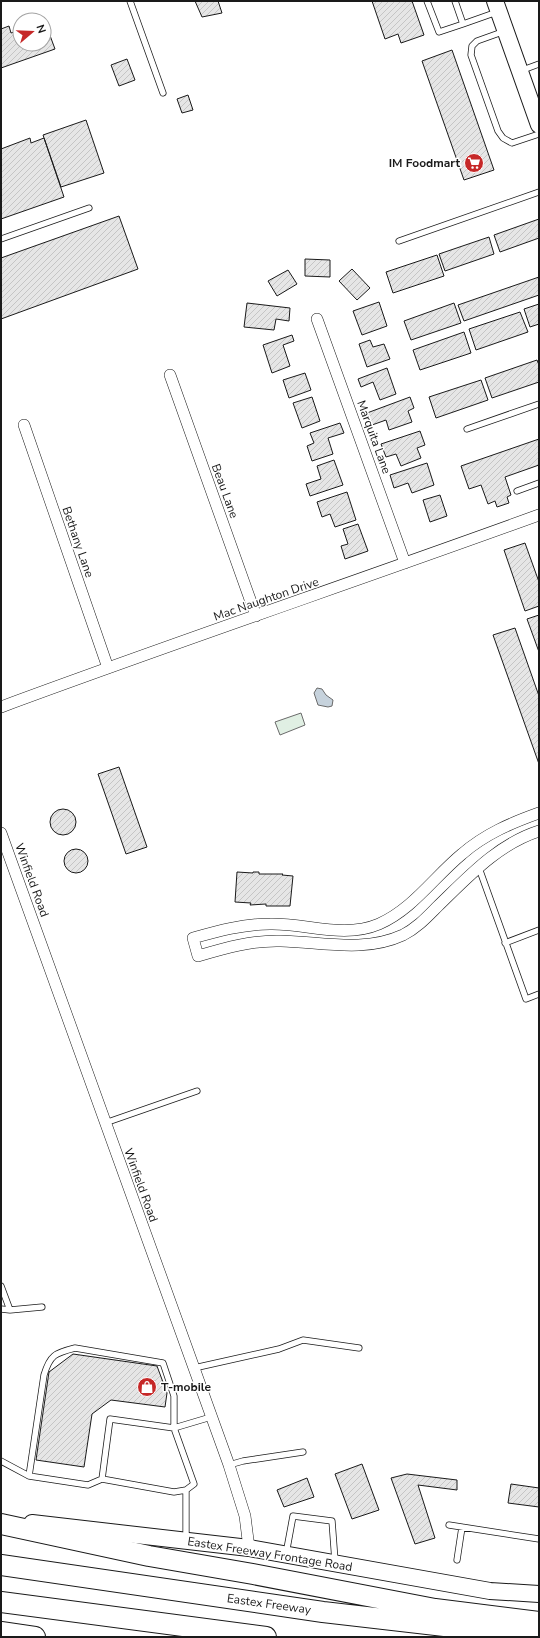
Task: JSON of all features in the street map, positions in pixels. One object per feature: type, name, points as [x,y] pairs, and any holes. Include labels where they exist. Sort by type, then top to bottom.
[{"type":"highway","points":[[1,1524],[149,1556],[260,1575],[435,1609],[539,1622]]},
{"type":"highway","name":"Eastex Freeway","points":[[1,1564],[323,1612],[539,1637]]},
{"type":"highway","points":[[1,1602],[266,1637]]},
{"type":"highway","points":[[1,1632],[35,1637]]},
{"type":"main road","points":[[497,6],[539,125]]},
{"type":"main road","name":"Eastex Freeway Frontage Road","points":[[1,1519],[249,1548],[490,1591],[539,1594]]},
{"type":"street","name":"Marquita Lane","points":[[317,319],[405,563]]},
{"type":"street","name":"Beau Lane","points":[[170,375],[256,616]]},
{"type":"street","name":"Bethany Lane","points":[[24,425],[108,668]]},
{"type":"street","name":"Mac Naughton Drive","points":[[1,707],[539,515]]},
{"type":"street","points":[[539,813],[485,835],[461,854],[411,904],[379,924],[358,930],[336,930],[271,924],[240,926],[192,938],[198,956],[225,948],[256,942],[281,941],[352,946],[385,942],[404,934],[420,924],[495,853],[539,831]]},
{"type":"street","points":[[512,823],[520,840]]},
{"type":"street","name":"Winfield Road","points":[[1,833],[229,1465],[245,1516],[249,1548]]},
{"type":"street","points":[[379,924],[385,942]]},
{"type":"lane","points":[[130,1],[163,93]]},
{"type":"lane","points":[[428,1],[439,32],[463,24],[497,6]]},
{"type":"lane","points":[[455,1],[463,24]]},
{"type":"lane","points":[[505,30],[477,41],[472,46],[471,55],[498,131],[503,138],[512,143],[539,134]]},
{"type":"lane","points":[[520,71],[539,64]]},
{"type":"lane","points":[[399,241],[539,192]]},
{"type":"lane","points":[[1,239],[89,208]]},
{"type":"lane","points":[[467,429],[539,404]]},
{"type":"lane","points":[[517,491],[539,483]]},
{"type":"lane","points":[[479,868],[526,999],[539,994]]},
{"type":"lane","points":[[506,943],[539,930]]},
{"type":"lane","points":[[105,1123],[198,1091]]},
{"type":"lane","points":[[1,1286],[10,1310]]},
{"type":"lane","points":[[1,1309],[10,1310],[42,1307]]},
{"type":"lane","points":[[194,1368],[279,1349],[303,1340],[359,1348]]},
{"type":"lane","points":[[1,1461],[29,1476],[88,1485],[102,1480],[174,1492],[186,1490],[194,1484],[174,1428],[174,1396],[163,1363],[74,1348],[62,1351],[48,1360],[44,1375],[29,1476]]},
{"type":"lane","points":[[102,1480],[110,1419],[174,1428],[211,1417]]},
{"type":"lane","points":[[229,1465],[243,1461],[304,1452]]},
{"type":"lane","points":[[186,1490],[186,1541]]},
{"type":"lane","points":[[286,1554],[293,1516],[332,1521],[335,1563]]},
{"type":"lane","points":[[448,1526],[539,1538]]},
{"type":"lane","points":[[457,1560],[462,1527]]},
{"type":"green space","points":[[301,713],[305,725],[280,735],[275,722]]},
{"type":"shaded area","points":[[317,688],[322,689],[326,695],[333,700],[332,706],[328,707],[318,705],[314,693]]},
{"type":"building","points":[[195,1],[218,1],[222,13],[202,17]]},
{"type":"building","points":[[372,1],[412,1],[424,35],[401,43],[398,34],[385,39]]},
{"type":"building","points":[[9,26],[12,52],[46,52],[1,68],[1,29]]},
{"type":"building","points":[[52,41],[55,49],[52,50]]},
{"type":"building","points":[[452,50],[494,170],[464,180],[422,61]]},
{"type":"building","points":[[127,59],[135,80],[119,86],[111,65]]},
{"type":"building","points":[[188,95],[193,110],[182,113],[177,99]]},
{"type":"building","points":[[86,120],[104,173],[61,187],[43,135]]},
{"type":"building","points":[[30,138],[31,143],[44,138],[64,197],[1,219],[1,149]]},
{"type":"building","points":[[119,216],[138,269],[1,319],[1,258]]},
{"type":"building","points":[[539,219],[539,238],[500,252],[494,235]]},
{"type":"building","points":[[489,237],[494,254],[445,271],[439,254]]},
{"type":"building","points":[[437,255],[444,276],[393,293],[386,272]]},
{"type":"building","points":[[305,259],[330,260],[330,277],[305,276]]},
{"type":"building","points":[[352,269],[370,288],[357,300],[339,281]]},
{"type":"building","points":[[288,270],[297,284],[277,296],[268,281]]},
{"type":"building","points":[[539,277],[539,295],[464,321],[458,305]]},
{"type":"building","points":[[379,302],[387,326],[362,335],[353,311]]},
{"type":"building","points":[[247,303],[290,308],[289,321],[276,319],[274,330],[244,327]]},
{"type":"building","points":[[454,303],[461,323],[411,340],[404,321]]},
{"type":"building","points":[[539,304],[539,324],[530,327],[524,309]]},
{"type":"building","points":[[520,312],[528,332],[476,350],[469,329]]},
{"type":"building","points":[[464,332],[471,353],[420,370],[413,350]]},
{"type":"building","points":[[292,335],[294,341],[283,345],[290,366],[272,373],[263,345]]},
{"type":"building","points":[[370,340],[373,347],[384,344],[390,359],[367,367],[359,344]]},
{"type":"building","points":[[537,360],[539,365],[539,382],[492,398],[485,378]]},
{"type":"building","points":[[387,368],[396,394],[380,400],[373,382],[361,387],[358,379]]},
{"type":"building","points":[[305,373],[311,390],[289,398],[283,380]]},
{"type":"building","points":[[481,380],[488,400],[436,418],[429,397]]},
{"type":"building","points":[[312,397],[320,421],[302,428],[293,403]]},
{"type":"building","points":[[410,397],[414,408],[408,411],[412,422],[389,430],[386,420],[372,425],[367,413]]},
{"type":"building","points":[[340,423],[344,433],[328,438],[333,454],[312,461],[307,446],[314,443],[310,433]]},
{"type":"building","points":[[420,431],[425,445],[417,448],[421,458],[401,466],[396,454],[386,457],[381,444]]},
{"type":"building","points":[[539,439],[539,465],[505,477],[511,495],[507,497],[509,503],[497,507],[495,501],[488,504],[481,485],[469,489],[461,466]]},
{"type":"building","points":[[334,460],[343,485],[310,496],[306,484],[321,479],[317,466]]},
{"type":"building","points":[[427,463],[434,485],[412,493],[408,483],[394,488],[390,475]]},
{"type":"building","points":[[347,492],[356,520],[335,527],[330,514],[322,517],[317,502]]},
{"type":"building","points":[[440,495],[447,516],[430,522],[423,500]]},
{"type":"building","points":[[358,524],[368,551],[345,559],[341,546],[348,544],[343,529]]},
{"type":"building","points":[[525,543],[539,582],[539,606],[525,611],[504,550]]},
{"type":"building","points":[[539,615],[539,652],[527,619]]},
{"type":"building","points":[[515,628],[539,696],[539,764],[493,635]]},
{"type":"building","points":[[119,767],[147,847],[126,854],[98,774]]},
{"type":"building","points":[[63,809],[72,813],[76,822],[72,831],[63,835],[54,831],[50,822],[54,813]]},
{"type":"building","points":[[76,849],[85,852],[88,861],[85,870],[76,873],[67,870],[64,861],[67,852]]},
{"type":"building","points":[[237,872],[259,872],[259,874],[283,874],[282,875],[293,876],[290,906],[266,906],[266,904],[250,905],[251,903],[235,902]]},
{"type":"building","points":[[73,1354],[157,1366],[167,1393],[165,1407],[111,1400],[92,1414],[84,1467],[36,1460],[49,1372]]},
{"type":"building","points":[[362,1464],[379,1510],[352,1519],[335,1474]]},
{"type":"building","points":[[407,1474],[457,1480],[457,1490],[418,1485],[435,1538],[415,1544],[391,1478]]},
{"type":"building","points":[[307,1478],[314,1497],[284,1507],[277,1490]]},
{"type":"building","points":[[511,1484],[539,1488],[539,1507],[508,1503]]},
{"type":"place","name":"IM Foodmart","points":[[474,163]]},
{"type":"place","name":"T-mobile","points":[[147,1387]]}]
